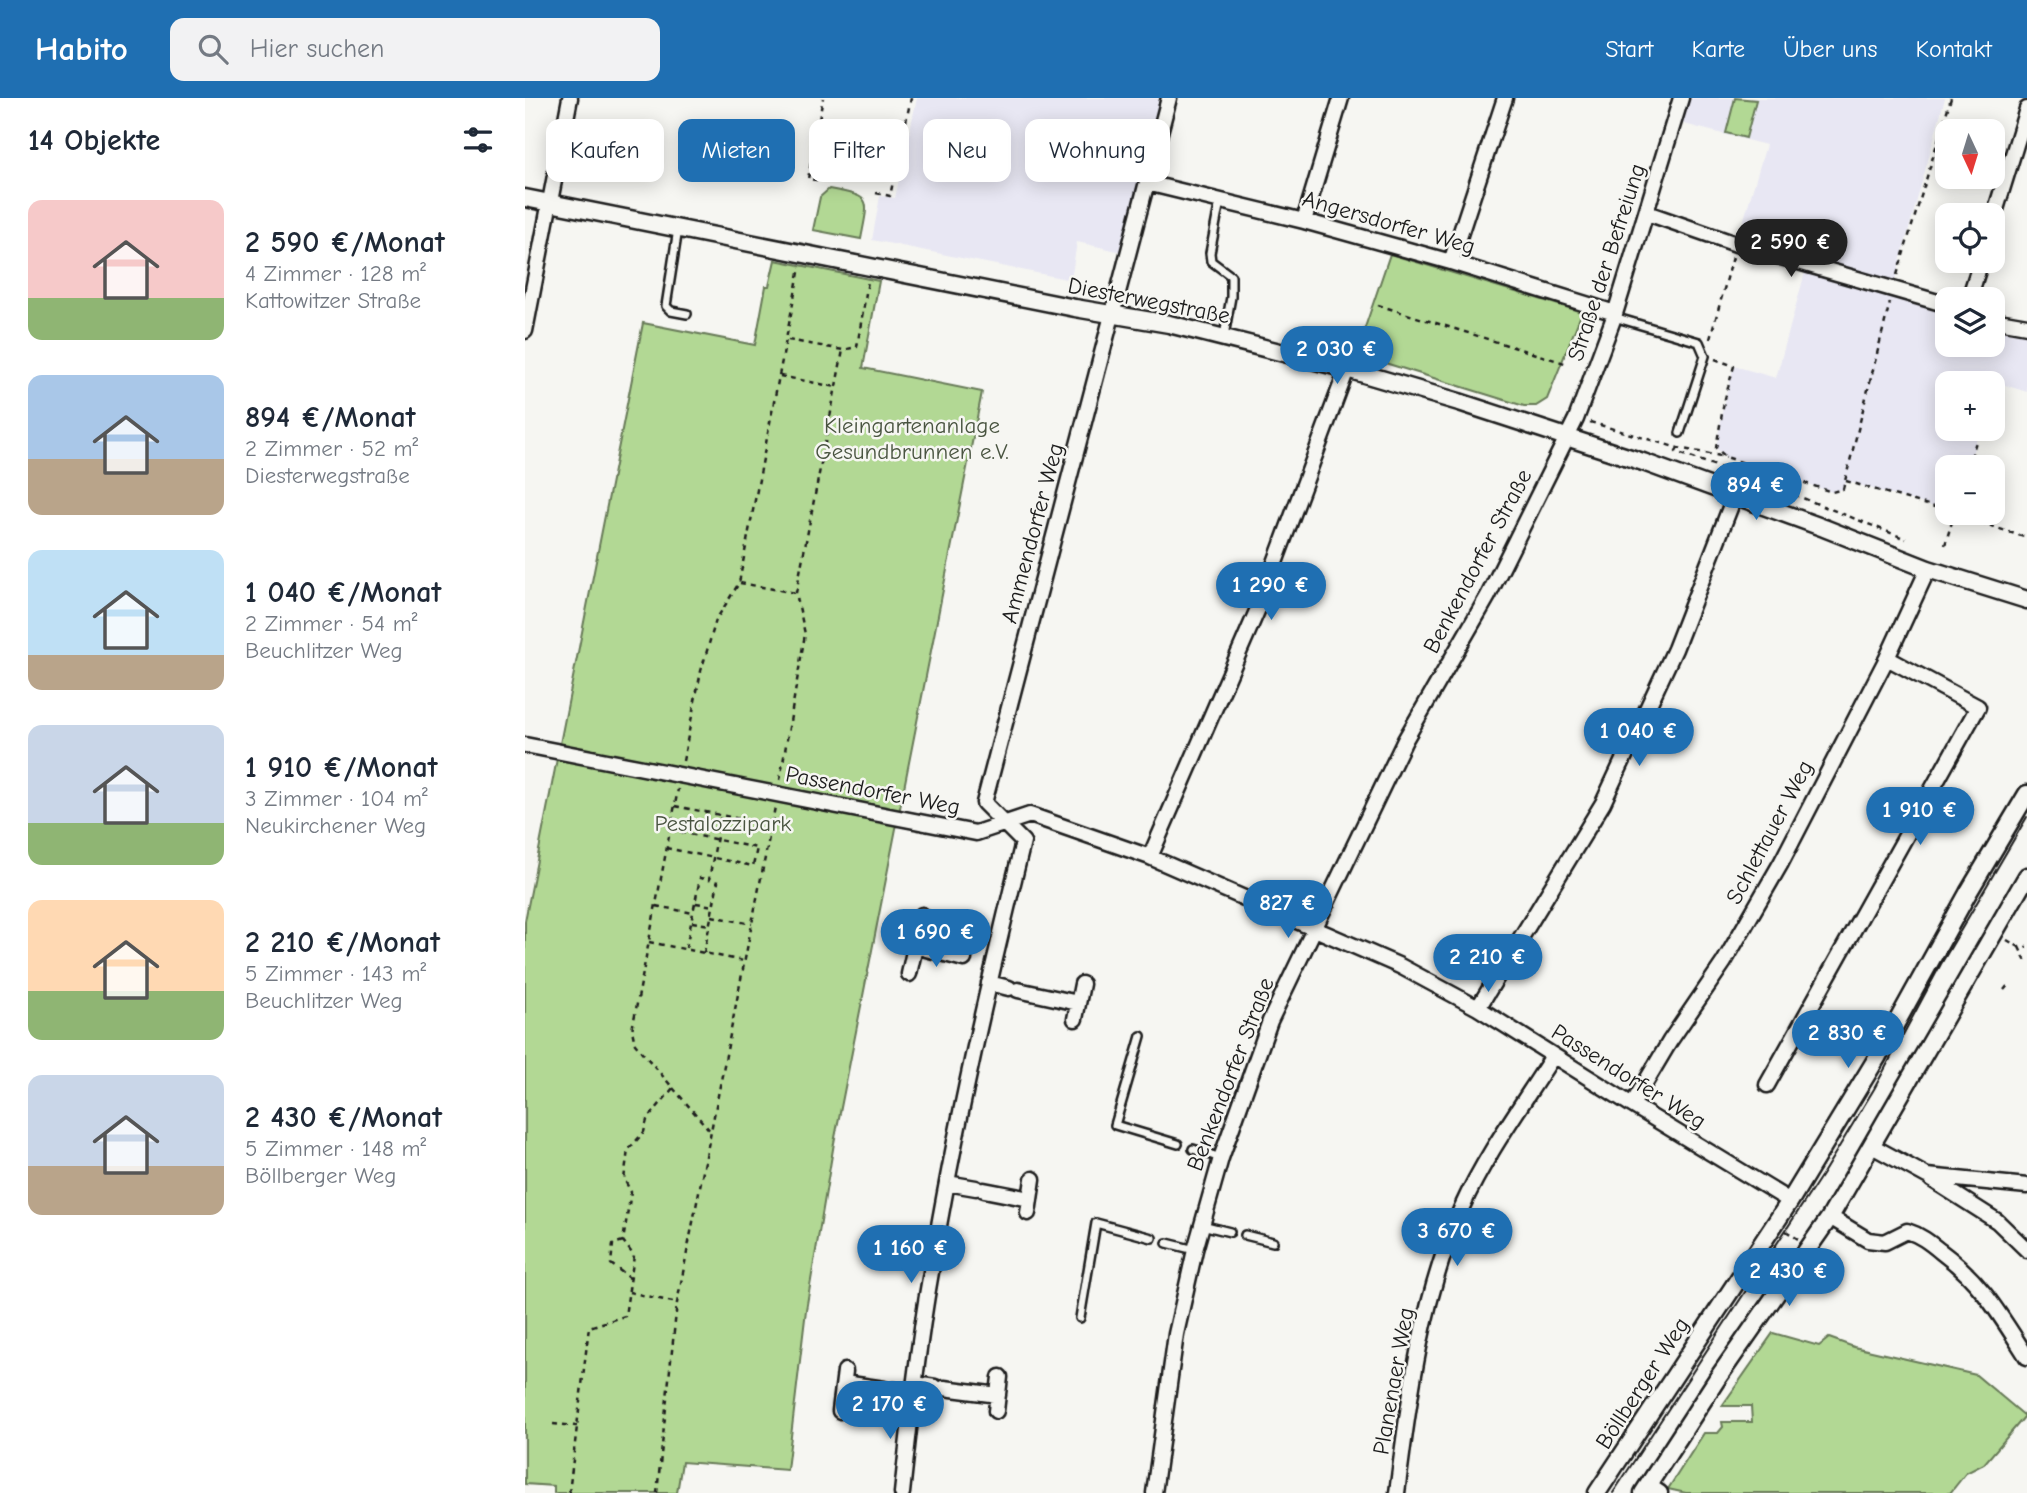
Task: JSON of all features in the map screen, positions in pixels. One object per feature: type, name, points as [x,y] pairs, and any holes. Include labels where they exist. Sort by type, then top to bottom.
[{"type":"street","points":[[525,331],[570,98]]},
{"type":"street","name":"Ammendorfer Weg","points":[[902,1493],[930,1274],[989,983],[1023,842],[984,803],[1169,98]]},
{"type":"street","points":[[1304,221],[1341,98]]},
{"type":"street","points":[[1451,262],[1505,98]]},
{"type":"street","name":"Straße der Befreiung","points":[[1566,437],[1576,419],[1615,315],[1681,98]]},
{"type":"street","points":[[1998,203],[2027,109]]},
{"type":"street","name":"Angersdorfer Weg","points":[[1147,183],[1304,221],[1451,262],[1615,315]]},
{"type":"street","name":"Diesterwegstraße","points":[[525,198],[1224,337],[1347,369],[1566,437],[1735,495],[1928,569],[2027,600]]},
{"type":"street","points":[[1647,214],[1736,244],[1935,301]]},
{"type":"street","points":[[2005,322],[2027,326]]},
{"type":"street","points":[[1150,857],[1257,611],[1347,369]]},
{"type":"street","name":"Benkendorfer Straße","points":[[1154,1493],[1176,1334],[1201,1225],[1221,1158],[1270,1021],[1400,751],[1488,596],[1566,437]]},
{"type":"street","points":[[1478,1008],[1603,803],[1675,649],[1735,495]]},
{"type":"street","name":"Schlettauer Weg","points":[[1632,1105],[1670,1041],[1724,962],[1781,863],[1888,658],[1928,569]]},
{"type":"street","points":[[1767,1084],[1978,707],[1888,658]]},
{"type":"street","name":"Passendorfer Weg","points":[[525,745],[976,833],[1030,815],[1150,857],[1400,966],[1478,1008],[1790,1201]]},
{"type":"street","name":"Böllberger Weg","points":[[1597,1493],[1790,1201],[1878,1056],[1968,893],[2027,794]]},
{"type":"street","points":[[1650,1490],[1717,1379],[1830,1217],[2027,876]]},
{"type":"street","points":[[909,974],[922,915]]},
{"type":"street","points":[[915,946],[993,966]]},
{"type":"street","points":[[989,983],[1077,1003]]},
{"type":"street","points":[[1075,1019],[1081,984]]},
{"type":"street","name":"Planenaer Weg","points":[[1397,1493],[1424,1323],[1441,1261],[1480,1171],[1553,1056]]},
{"type":"street","points":[[1872,1146],[1927,1176],[1997,1221],[2027,1250]]},
{"type":"street","points":[[1927,1176],[2027,1186]]},
{"type":"street","points":[[947,1183],[980,1189],[1029,1206],[1033,1179]]},
{"type":"street","points":[[1830,1217],[1868,1240],[1885,1242],[1907,1231],[1918,1234],[1963,1268],[1991,1300],[2027,1357]]},
{"type":"street","points":[[840,1411],[845,1377],[888,1389],[940,1387],[998,1395]]},
{"type":"street","points":[[996,1411],[1000,1377]]},
{"type":"lane","points":[[1220,201],[1210,253],[1211,261],[1231,276],[1231,297],[1224,337]]},
{"type":"lane","points":[[678,229],[666,306],[671,311],[687,314]]},
{"type":"lane","points":[[1615,315],[1699,342],[1705,356],[1680,433]]},
{"type":"lane","points":[[1141,1036],[1115,1125],[1178,1144]]},
{"type":"lane","points":[[1193,1149],[1221,1158]]},
{"type":"lane","points":[[1080,1318],[1096,1223],[1152,1238]]},
{"type":"lane","points":[[1201,1225],[1230,1232]]},
{"type":"lane","points":[[1245,1236],[1273,1242]]},
{"type":"lane","points":[[1167,1243],[1195,1250]]},
{"type":"path","points":[[820,119],[824,98]]},
{"type":"path","points":[[876,193],[890,196],[911,98]]},
{"type":"path","points":[[1576,419],[1678,448],[1725,457],[1832,492],[1843,489],[1893,289],[1951,98]]},
{"type":"path","points":[[1725,457],[1716,448],[1734,366],[1705,356],[1736,244]]},
{"type":"path","points":[[712,1133],[635,1044],[632,1030],[701,671],[716,620],[739,583],[803,254]]},
{"type":"path","points":[[788,340],[843,350],[857,347],[870,267]]},
{"type":"path","points":[[1378,304],[1568,364]]},
{"type":"path","points":[[657,1493],[677,1303],[712,1133],[806,634],[796,593],[843,350]]},
{"type":"path","points":[[781,376],[837,387]]},
{"type":"path","points":[[1678,448],[1676,452],[1770,485],[1906,539]]},
{"type":"path","points":[[1770,485],[1775,473]]},
{"type":"path","points":[[1846,481],[1935,508]]},
{"type":"path","points":[[1945,545],[1949,525]]},
{"type":"path","points":[[1988,525],[2027,538]]},
{"type":"path","points":[[739,583],[796,593]]},
{"type":"path","points":[[674,806],[771,825]]},
{"type":"path","points":[[709,880],[721,815]]},
{"type":"path","points":[[666,848],[753,866],[755,859],[757,848],[670,830]]},
{"type":"path","points":[[755,859],[764,860]]},
{"type":"path","points":[[686,949],[700,878],[718,881],[704,953]]},
{"type":"path","points":[[695,902],[713,906]]},
{"type":"path","points":[[656,905],[693,913]]},
{"type":"path","points":[[712,916],[751,924]]},
{"type":"path","points":[[691,922],[710,925]]},
{"type":"path","points":[[2004,939],[2019,947],[2027,947]]},
{"type":"path","points":[[649,942],[744,961]]},
{"type":"path","points":[[2019,947],[2027,964]]},
{"type":"path","points":[[2004,990],[2009,984]]},
{"type":"path","points":[[569,1493],[589,1326],[625,1316],[634,1256],[623,1241],[631,1192],[624,1179],[628,1150],[644,1132],[647,1120],[673,1088]]},
{"type":"path","points":[[1776,1223],[1809,1247]]},
{"type":"path","points":[[623,1241],[613,1244],[611,1264],[631,1279]]},
{"type":"path","points":[[629,1292],[677,1303]]},
{"type":"path","points":[[553,1424],[577,1426]]},
{"type":"shaded area","points":[[917,98],[1161,98],[1156,119],[1025,119],[1025,182],[1140,182],[1122,252],[1077,242],[1071,280],[872,240],[880,196],[895,198],[899,182],[909,182],[909,134]]},
{"type":"shaded area","points":[[1683,98],[1945,98],[1939,119],[1935,119],[1935,134],[1895,280],[1738,239],[1766,145],[1676,122]]},
{"type":"shaded area","points":[[1807,265],[1935,301],[1935,357],[2005,357],[2005,322],[2027,326],[2027,392],[2005,385],[2005,371],[1935,371],[1935,441],[1976,441],[1972,455],[1935,455],[1935,507],[1846,481],[1843,489],[1832,492],[1726,457],[1716,448],[1734,366],[1776,378]]},
{"type":"green space","points":[[1735,98],[1756,100],[1746,138],[1726,133]]},
{"type":"green space","points":[[829,189],[854,194],[865,201],[866,215],[861,239],[813,230],[820,197]]},
{"type":"green space","points":[[1390,254],[1582,312],[1547,399],[1536,406],[1524,406],[1356,354]]},
{"type":"green space","points":[[775,260],[879,281],[863,368],[982,392],[834,1143],[806,1310],[787,1470],[682,1462],[677,1493],[554,1493],[554,1486],[525,1484],[525,921],[643,323],[755,345],[766,286],[769,286]]},
{"type":"green space","points":[[1773,1333],[1819,1346],[1829,1338],[1854,1347],[1976,1375],[2025,1416],[1984,1464],[1966,1473],[1950,1493],[1686,1493],[1668,1489],[1704,1433],[1718,1433],[1723,1427],[1722,1422],[1752,1422],[1751,1406],[1722,1406]]},
{"type":"tram line","points":[[1613,1493],[1822,1175],[1874,1089],[1941,964],[2027,817]]},
{"type":"park label","name":"Kleingartenanlage Gesundbrunnen e.V.","points":[[912,438]]},
{"type":"park label","name":"Pestalozzipark","points":[[723,823]]}]
